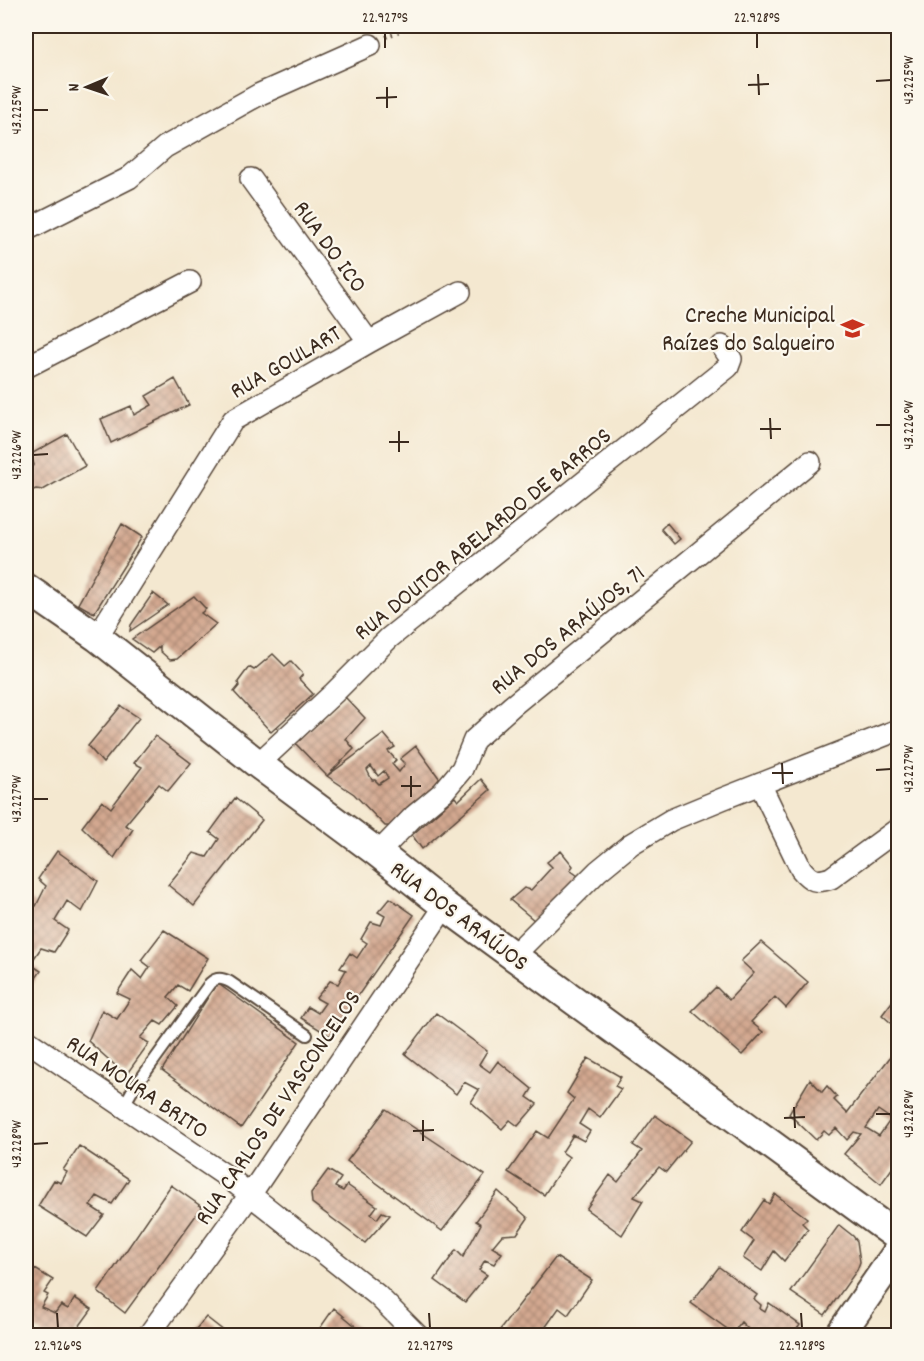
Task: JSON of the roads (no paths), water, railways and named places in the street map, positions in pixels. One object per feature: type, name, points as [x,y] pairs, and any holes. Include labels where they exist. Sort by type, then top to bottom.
[{"type":"street","points":[[26,230],[129,178],[165,147],[260,94],[369,45]]},
{"type":"street","name":"RUA DO ICO","points":[[251,179],[369,342]]},
{"type":"street","points":[[26,367],[190,282]]},
{"type":"street","name":"RUA GOULART","points":[[97,637],[233,420],[460,292]]},
{"type":"street","name":"RUA DOUTOR ABELARDO DE BARROS","points":[[258,764],[389,638],[728,367],[731,359],[722,346]]},
{"type":"street","name":"RUA DOS ARAÚJOS, 71","points":[[378,853],[414,816],[443,792],[462,769],[474,740],[512,706],[810,462]]},
{"type":"street","name":"RUA DOS ARAÚJOS","points":[[26,588],[97,637],[258,764],[445,906],[898,1238]]},
{"type":"street","points":[[514,955],[598,870],[631,844],[671,820],[898,730]]},
{"type":"street","points":[[760,784],[801,869],[815,881],[831,878],[898,829]]},
{"type":"street","name":"RUA CARLOS DE VASCONCELOS","points":[[148,1335],[250,1195],[445,906]]},
{"type":"street","name":"RUA MOURA BRITO","points":[[26,1040],[229,1178],[377,1295],[418,1335]]},
{"type":"street","points":[[839,1335],[898,1251]]},
{"type":"lane","points":[[123,1107],[132,1091],[210,983],[219,978],[224,978],[307,1035]]},
{"type":"place","name":"Creche Municipal Raízes do Salgueiro","points":[[853,328]]}]
